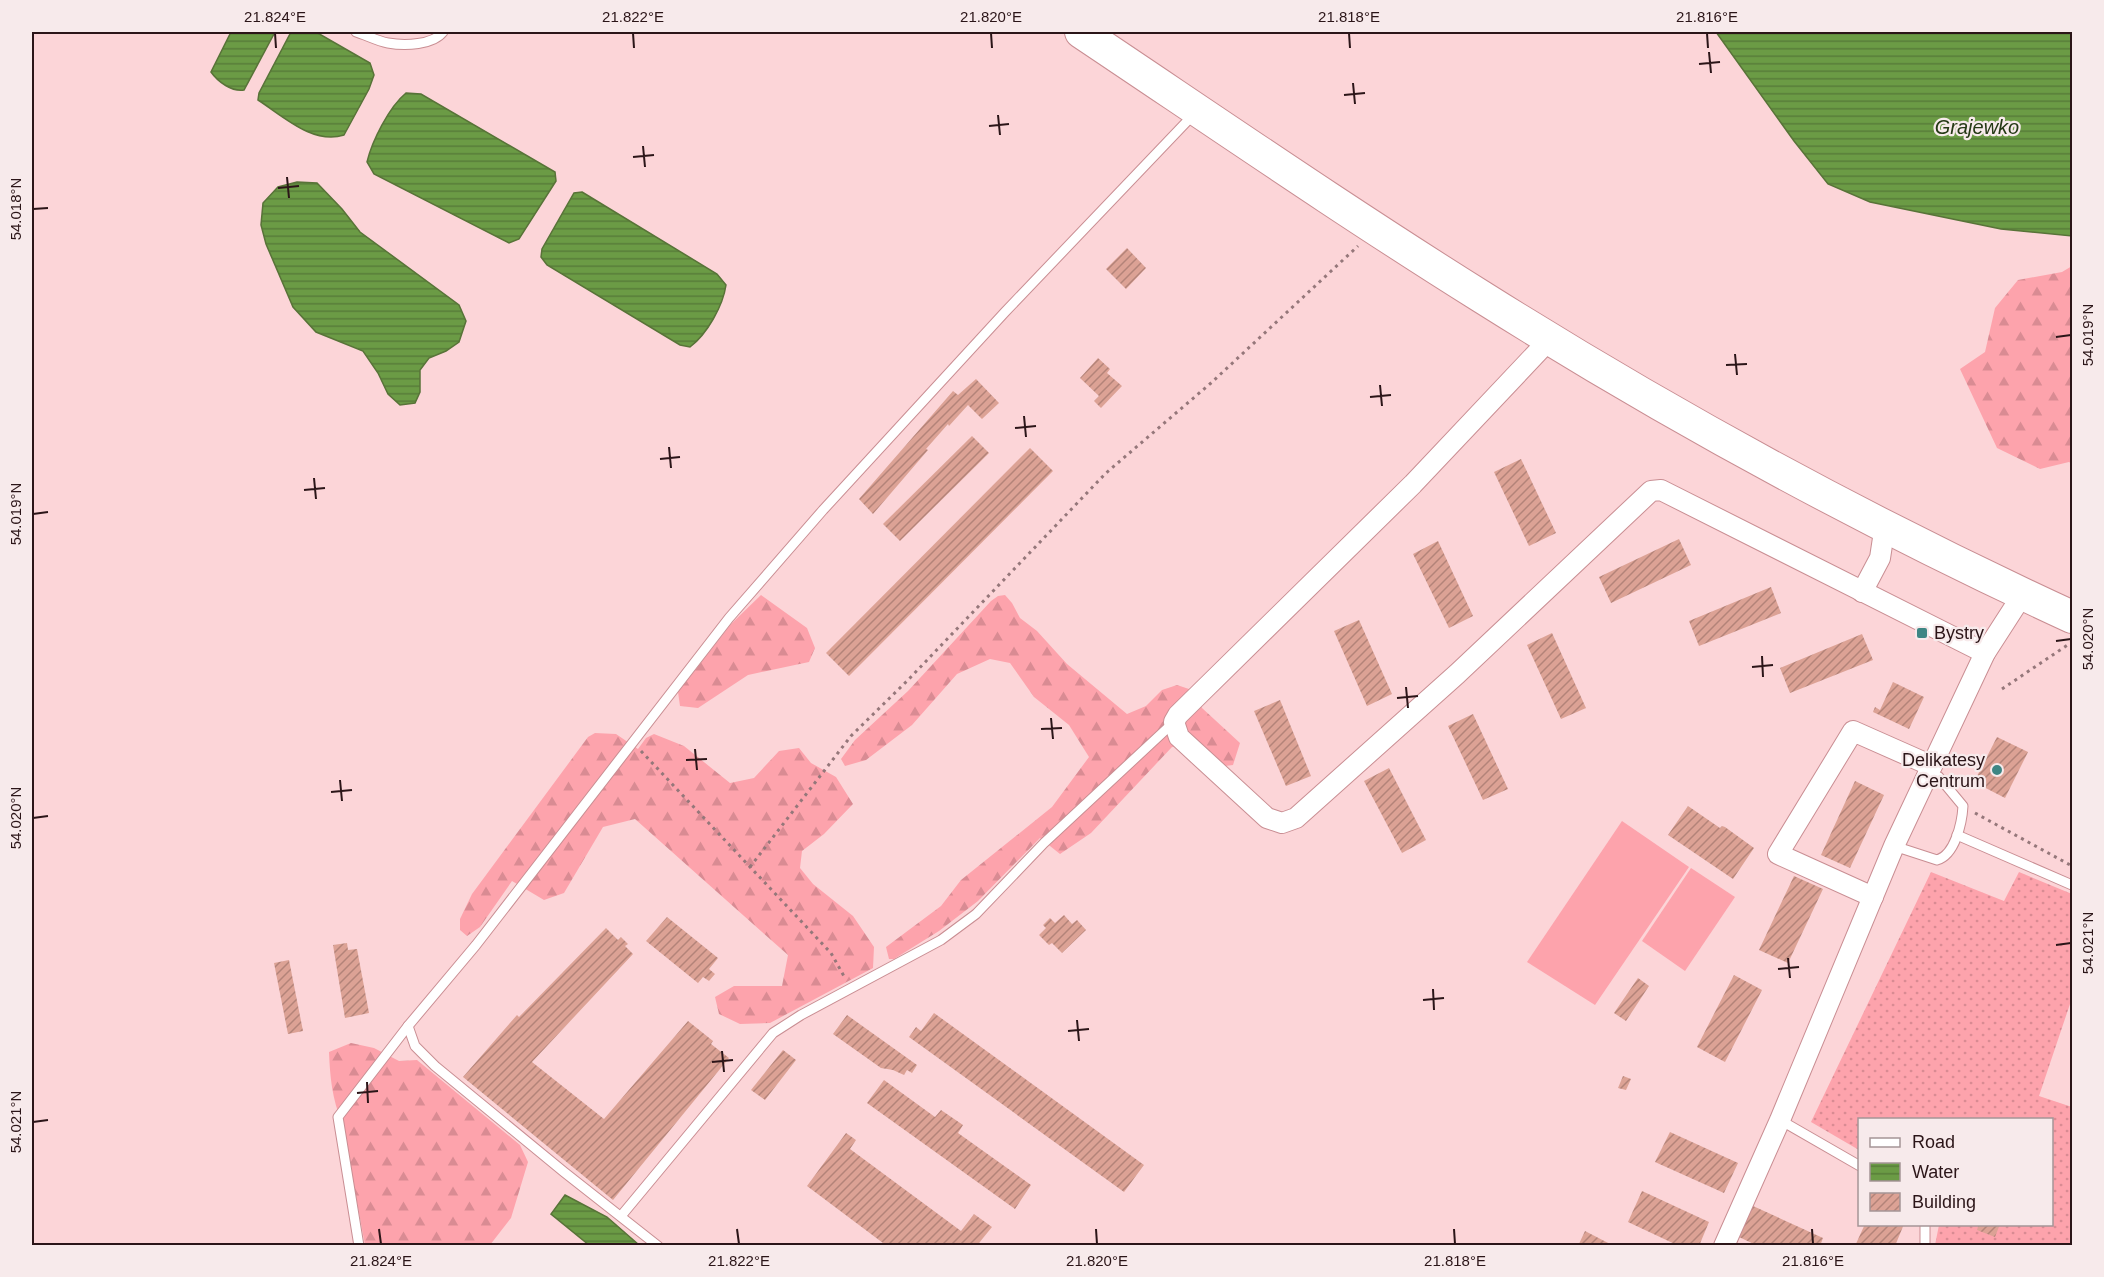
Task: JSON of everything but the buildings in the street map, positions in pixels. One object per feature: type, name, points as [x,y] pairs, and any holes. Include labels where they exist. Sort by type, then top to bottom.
[{"type":"main road","points":[[1081,32],[1377,228],[1550,339],[1718,437],[1885,525],[2073,617]]},
{"type":"street","points":[[1550,339],[1413,484],[1178,715],[1174,722],[1179,737],[1268,818],[1282,823],[1296,818],[1457,674],[1650,491],[1661,490],[1984,653]]},
{"type":"street","points":[[1862,592],[1881,558],[1885,525]]},
{"type":"street","points":[[1724,1245],[1780,1119],[1894,846],[1984,653],[2023,594]]},
{"type":"street","points":[[1873,897],[1778,854],[1853,731],[1930,769]]},
{"type":"lane","points":[[356,32],[389,43],[420,43],[438,38],[443,32]]},
{"type":"lane","points":[[359,1245],[338,1116],[408,1026],[476,945],[729,618],[823,510],[1005,312],[1198,110]]},
{"type":"lane","points":[[621,1216],[773,1033],[801,1015],[941,940],[976,914],[1044,843],[1174,722]]},
{"type":"lane","points":[[1894,846],[1937,860],[1947,855],[1957,835],[1962,821],[1963,807],[1930,769]]},
{"type":"lane","points":[[1957,835],[2073,885]]},
{"type":"lane","points":[[408,1026],[416,1046],[435,1066],[658,1245]]},
{"type":"lane","points":[[1780,1119],[1858,1165]]},
{"type":"lane","points":[[1925,1226],[1925,1245]]},
{"type":"path","points":[[750,867],[851,736],[908,680],[1106,473],[1211,382],[1377,228]]},
{"type":"path","points":[[2002,689],[2073,642]]},
{"type":"path","points":[[632,741],[831,953],[850,988]]},
{"type":"path","points":[[1963,807],[2073,866]]},
{"type":"green space","points":[[2072,266],[2072,464],[2069,462],[2040,469],[1997,448],[1960,369],[1985,352],[1995,308],[2018,280],[2062,272]]},
{"type":"green space","points":[[761,595],[807,628],[815,648],[809,662],[748,675],[698,708],[680,706],[678,692],[731,624]]},
{"type":"green space","points":[[1005,595],[1020,618],[1037,631],[1067,664],[1127,714],[1146,706],[1162,690],[1177,685],[1195,691],[1202,708],[1240,743],[1233,765],[1217,767],[1195,744],[1172,747],[1091,833],[1060,854],[1040,838],[978,901],[939,931],[894,959],[889,959],[886,947],[941,906],[961,880],[1052,807],[1089,757],[1069,725],[1034,697],[1010,663],[990,659],[957,674],[912,725],[866,760],[845,766],[841,759],[855,740],[908,691],[991,601],[998,596]]},
{"type":"green space","points":[[595,733],[616,734],[638,749],[646,738],[654,734],[684,746],[730,783],[754,778],[779,751],[799,748],[811,763],[836,777],[853,804],[824,834],[802,851],[800,868],[813,884],[853,916],[874,947],[873,968],[770,1023],[740,1024],[719,1014],[715,997],[734,986],[782,986],[788,955],[635,819],[603,827],[564,893],[544,900],[512,881],[480,927],[467,936],[460,930],[460,919],[472,894],[588,737]]},
{"type":"green space","points":[[1622,821],[1689,867],[1595,1005],[1527,962]]},
{"type":"green space","points":[[1691,868],[1735,897],[1685,971],[1642,941]]},
{"type":"green space","points":[[1931,872],[2004,901],[2019,872],[2072,894],[2072,998],[2039,1096],[2072,1107],[2072,1245],[1935,1245],[1939,1226],[2053,1226],[2053,1118],[1858,1118],[1858,1149],[1811,1122]]},
{"type":"green space","points":[[351,1043],[374,1048],[399,1061],[417,1060],[520,1145],[528,1162],[511,1218],[490,1245],[365,1245],[330,1070],[329,1052]]},
{"type":"water","points":[[231,32],[275,32],[244,90],[226,86],[211,72]]},
{"type":"water","points":[[291,32],[316,32],[370,63],[374,75],[369,89],[344,135],[332,137],[310,133],[258,100],[259,93]]},
{"type":"water","name":"Grajewko","points":[[1716,32],[2072,32],[2072,236],[2001,229],[1870,202],[1828,184],[1794,141]]},
{"type":"water","points":[[406,93],[421,94],[555,172],[556,181],[519,239],[509,243],[374,174],[367,162],[373,144],[388,115]]},
{"type":"water","points":[[297,182],[317,183],[360,232],[459,305],[466,321],[459,342],[446,351],[429,358],[420,370],[420,392],[415,403],[400,405],[388,394],[378,373],[363,351],[316,332],[293,307],[266,244],[261,225],[263,203],[278,187]]},
{"type":"water","points":[[582,192],[717,274],[726,285],[722,302],[713,319],[690,347],[680,345],[547,265],[541,257],[542,249],[574,193]]},
{"type":"water","points":[[565,1195],[607,1217],[639,1245],[589,1245],[551,1214]]},
{"type":"place","name":"Bystry","points":[[1922,633]]},
{"type":"place","name":"Delikatesy Centrum","points":[[1997,770]]}]
